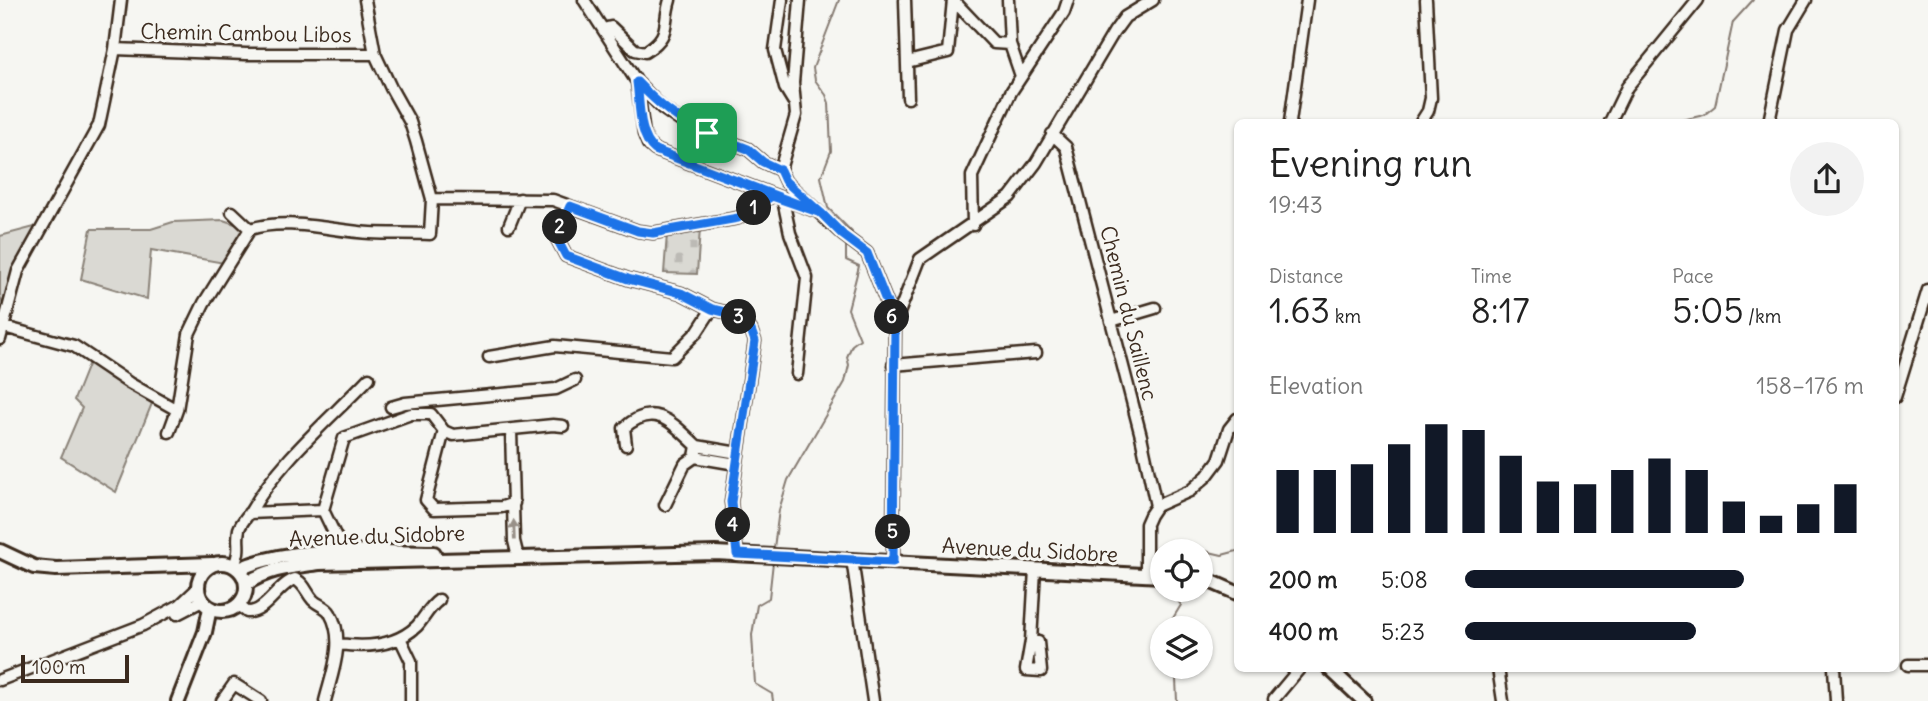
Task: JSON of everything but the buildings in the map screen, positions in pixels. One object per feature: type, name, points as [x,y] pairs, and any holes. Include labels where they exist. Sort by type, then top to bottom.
[{"type":"main road","points":[[0,551],[34,567],[102,569],[220,563],[236,568],[246,584],[243,600],[238,606],[223,611],[205,632],[178,701]]},
{"type":"main road","name":"Avenue du Sidobre","points":[[236,568],[298,555],[339,558],[737,554],[1150,576]]},
{"type":"main road","name":"Avenue du Sidobre","points":[[246,584],[276,569],[339,558]]},
{"type":"main road","points":[[199,596],[202,572],[213,564]]},
{"type":"main road","points":[[156,567],[184,571],[191,576],[199,596],[205,632]]},
{"type":"main road","points":[[1213,582],[1234,592]]},
{"type":"main road","points":[[199,596],[223,611]]},
{"type":"main road","points":[[1333,672],[1364,701]]},
{"type":"street","points":[[0,339],[3,317],[18,271],[99,125],[115,49],[121,0]]},
{"type":"street","points":[[169,432],[177,410],[189,334],[204,303],[250,229],[261,226],[317,226],[369,233],[430,234],[432,199],[410,122],[390,88],[375,54],[365,0]]},
{"type":"street","points":[[584,0],[637,82],[662,108],[685,124],[748,149],[763,162],[780,170],[785,181],[843,235],[867,253],[895,323]]},
{"type":"street","points":[[603,29],[611,27],[635,50],[645,52],[657,45],[666,33],[670,0]]},
{"type":"street","points":[[780,170],[796,115],[793,83],[800,0]]},
{"type":"street","points":[[905,0],[908,98]]},
{"type":"street","points":[[908,62],[947,52],[953,0]]},
{"type":"street","points":[[953,0],[994,43],[1010,44]]},
{"type":"street","points":[[1008,0],[1010,44],[1021,75]]},
{"type":"street","points":[[973,225],[972,176],[1021,75],[1044,44],[1068,0]]},
{"type":"street","points":[[893,562],[895,323],[920,259],[1010,198],[1036,163],[1093,65],[1125,17],[1153,0]]},
{"type":"street","points":[[1290,119],[1307,0]]},
{"type":"street","points":[[1423,119],[1431,98],[1426,0]]},
{"type":"street","points":[[1611,119],[1626,88],[1698,0]]},
{"type":"street","points":[[1770,119],[1788,30],[1806,0]]},
{"type":"street","points":[[783,1],[775,50],[785,88],[795,104]]},
{"type":"street","name":"Chemin Cambou Libos","points":[[115,49],[246,54],[375,54]]},
{"type":"street","points":[[637,82],[645,134],[648,144],[655,150],[821,213]]},
{"type":"street","name":"Chemin du Saillenc","points":[[1052,134],[1066,147],[1156,506]]},
{"type":"street","points":[[432,199],[553,200],[638,231],[653,233],[738,218],[772,196]]},
{"type":"street","points":[[509,226],[520,199]]},
{"type":"street","points":[[783,200],[790,233],[807,278],[797,374]]},
{"type":"street","points":[[570,206],[556,237],[566,256],[628,279],[681,293],[712,309],[733,314],[744,320],[751,330],[755,341],[731,502],[737,554]]},
{"type":"street","points":[[232,212],[250,229]]},
{"type":"street","points":[[1899,384],[1928,290]]},
{"type":"street","points":[[1111,321],[1155,307]]},
{"type":"street","points":[[489,357],[555,346],[672,357],[697,332],[712,309]]},
{"type":"street","points":[[3,317],[74,346],[177,410]]},
{"type":"street","points":[[893,365],[1036,353]]},
{"type":"street","points":[[236,568],[240,553],[240,529],[263,490],[293,454],[369,379]]},
{"type":"street","points":[[391,407],[405,403],[556,389],[575,380]]},
{"type":"street","points":[[431,414],[436,401]]},
{"type":"street","points":[[339,558],[336,537],[323,510],[344,438],[411,414],[431,414]]},
{"type":"street","points":[[431,414],[444,431],[453,435],[563,426]]},
{"type":"street","points":[[626,445],[624,428],[636,417],[651,415],[665,417],[696,451],[737,459]]},
{"type":"street","points":[[1146,576],[1146,524],[1156,506],[1190,491],[1207,476],[1219,460],[1229,429],[1234,423]]},
{"type":"street","points":[[512,430],[514,541],[518,557]]},
{"type":"street","points":[[444,431],[426,500],[434,509],[502,507],[514,503]]},
{"type":"street","points":[[665,505],[685,464],[696,451]]},
{"type":"street","points":[[249,513],[323,510]]},
{"type":"street","points":[[852,559],[873,701]]},
{"type":"street","points":[[1031,641],[1035,569]]},
{"type":"street","points":[[238,606],[247,612],[256,611],[288,581],[295,579],[303,584],[314,601],[329,610],[339,644],[325,701]]},
{"type":"street","points":[[0,680],[143,625],[164,620],[199,596]]},
{"type":"street","points":[[339,644],[379,645],[400,638],[417,625],[439,600]]},
{"type":"street","points":[[0,686],[74,657],[114,637]]},
{"type":"street","points":[[400,638],[411,661],[411,701]]},
{"type":"street","points":[[1908,665],[1928,665]]},
{"type":"street","points":[[1274,699],[1297,672]]},
{"type":"street","points":[[1499,672],[1503,701]]},
{"type":"street","points":[[1834,672],[1836,701]]},
{"type":"street","points":[[222,701],[234,684],[261,701]]},
{"type":"green space","points":[[223,220],[238,225],[245,231],[224,263],[151,250],[147,299],[81,279],[91,229],[151,229],[173,222]]},
{"type":"green space","points":[[38,226],[15,267],[3,306],[0,296],[0,236]]},
{"type":"green space","points":[[700,228],[697,274],[664,273],[667,234]]},
{"type":"green space","points":[[90,360],[153,401],[116,492],[61,457],[82,408],[74,400]]},
{"type":"waterway","points":[[839,0],[813,68],[815,80],[829,103],[831,151],[821,177],[828,208],[852,232],[851,235]]},
{"type":"waterway","points":[[1687,119],[1704,115],[1715,106],[1733,22],[1753,0]]},
{"type":"waterway","points":[[774,548],[779,510],[788,480],[845,382],[849,365],[847,357],[852,345],[860,339],[848,309],[859,266],[846,260],[846,246]]},
{"type":"waterway","points":[[1213,553],[1222,555],[1234,552]]},
{"type":"waterway","points":[[773,562],[769,598],[757,605],[752,635],[755,684],[772,694],[773,701]]},
{"type":"waterway","points":[[1174,616],[1181,605],[1179,602]]},
{"type":"waterway","points":[[1176,679],[1177,701]]},
{"type":"route","points":[[707,133],[685,124],[662,108],[637,82],[645,134],[648,144],[655,150],[821,213],[843,235],[867,253],[895,323],[893,562],[737,554],[731,502],[755,341],[751,330],[744,320],[733,314],[712,309],[681,293],[628,279],[566,256],[556,237],[570,206],[638,231],[653,233],[738,218],[772,196],[802,206],[821,213],[785,181],[780,170],[763,162],[748,149],[707,133]]}]
